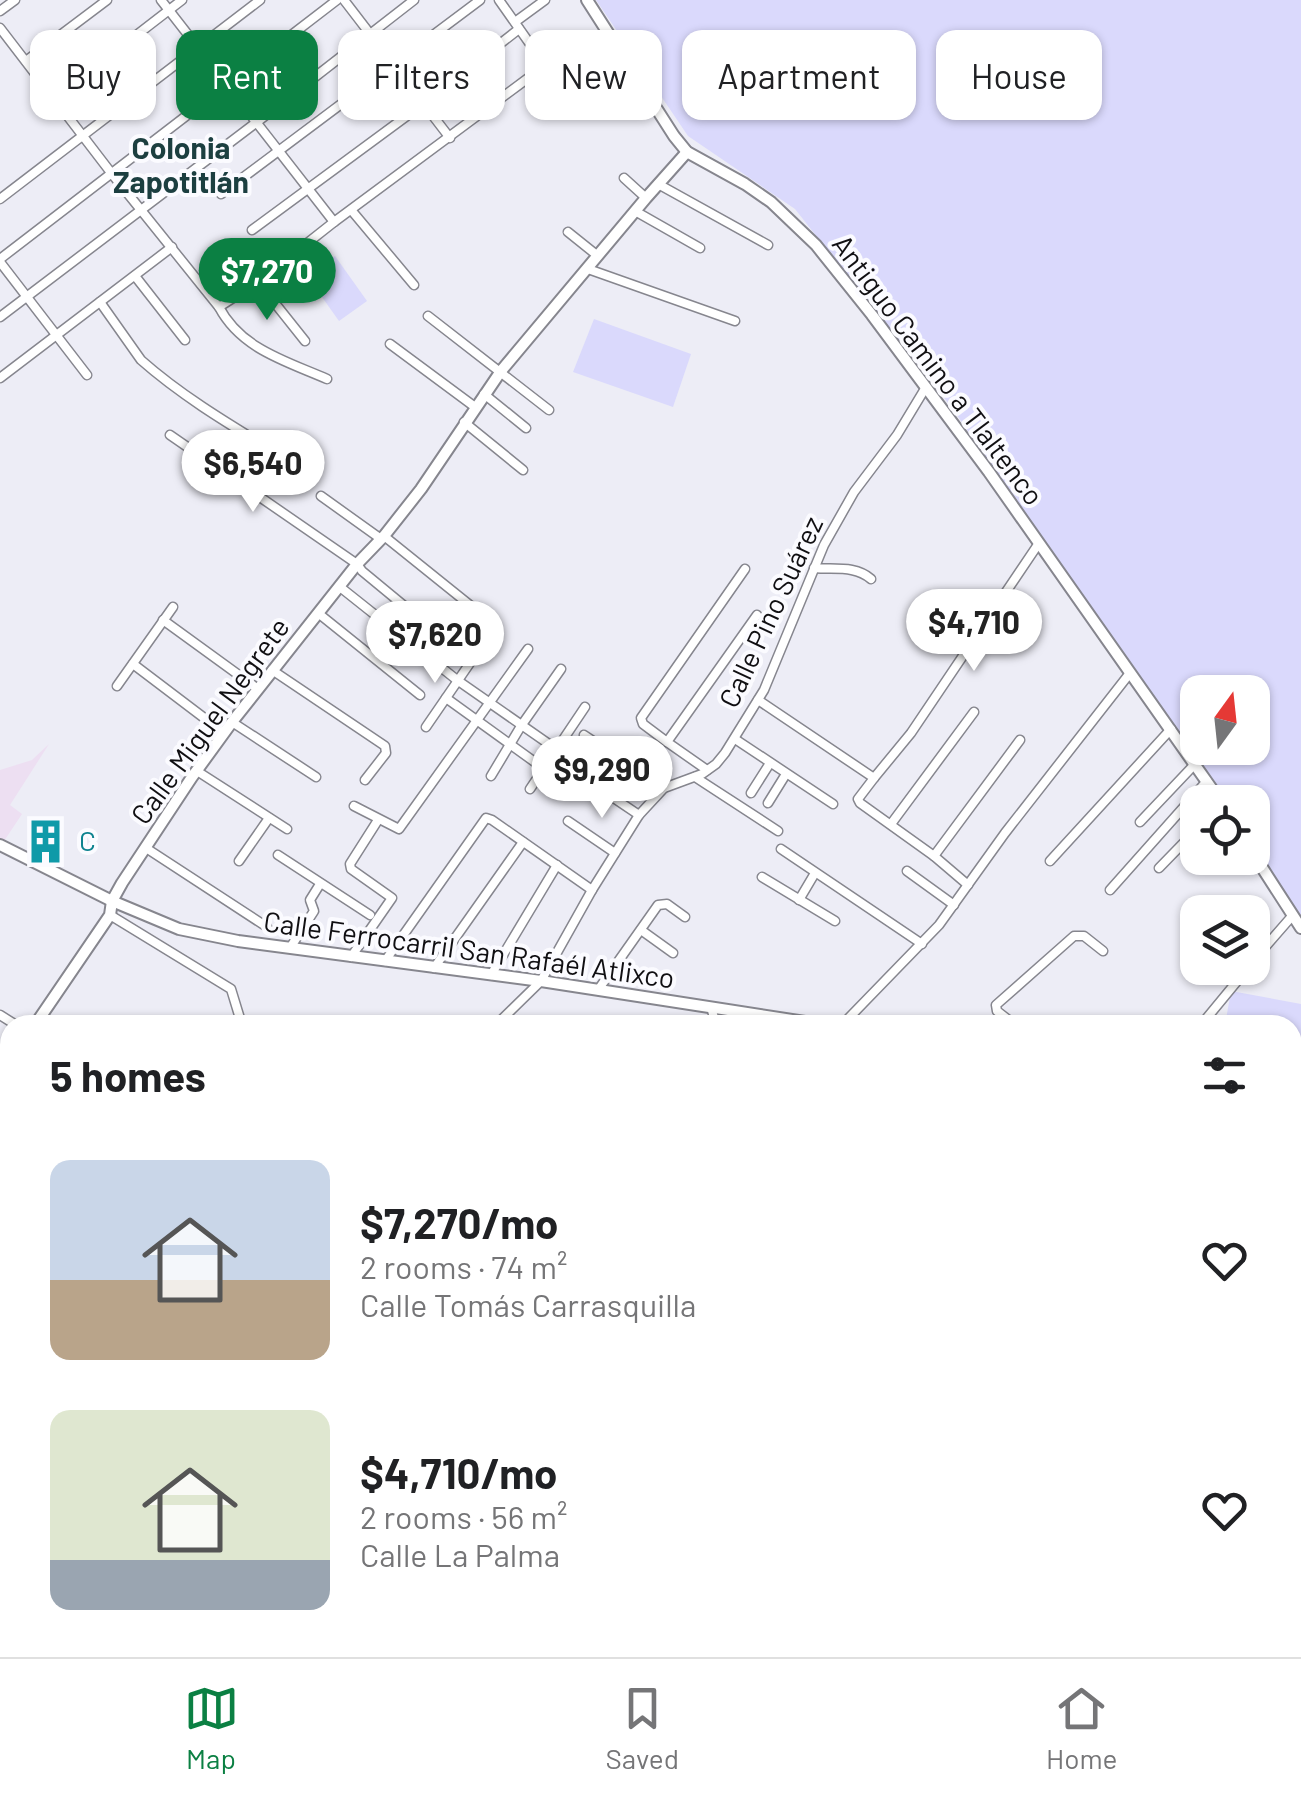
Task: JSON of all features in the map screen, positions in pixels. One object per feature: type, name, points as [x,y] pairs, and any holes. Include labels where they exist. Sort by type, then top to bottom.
[{"type":"street","points":[[0,11],[15,0]]},
{"type":"street","points":[[26,61],[107,0]]},
{"type":"street","points":[[161,0],[185,30]]},
{"type":"street","points":[[143,30],[182,0]]},
{"type":"street","points":[[220,30],[260,0]]},
{"type":"street","points":[[300,30],[341,0],[367,30]]},
{"type":"street","points":[[375,30],[414,0]]},
{"type":"street","points":[[440,30],[480,0]]},
{"type":"street","points":[[219,307],[258,282],[542,66],[500,0]]},
{"type":"street","points":[[505,36],[546,0]]},
{"type":"street","name":"Antiguo Camino a Tlaltenco","points":[[587,0],[687,152],[746,184],[816,244],[1040,543],[1180,742]]},
{"type":"street","points":[[0,28],[30,66]]},
{"type":"street","points":[[0,317],[338,59]]},
{"type":"street","points":[[0,199],[176,63]]},
{"type":"street","points":[[221,194],[338,106]]},
{"type":"street","points":[[72,120],[234,330],[253,346],[327,379]]},
{"type":"street","points":[[87,374],[0,261],[181,120]]},
{"type":"street","points":[[252,230],[401,120]]},
{"type":"street","points":[[436,120],[450,138]]},
{"type":"street","points":[[258,122],[334,222]]},
{"type":"street","name":"Calle Miguel Negrete","points":[[42,1015],[110,915],[112,901],[146,848],[232,722],[421,490],[502,371],[687,152]]},
{"type":"street","points":[[624,178],[646,198]]},
{"type":"street","points":[[658,184],[768,244]]},
{"type":"street","points":[[352,211],[414,286]]},
{"type":"street","points":[[635,211],[700,248]]},
{"type":"street","points":[[568,232],[598,256]]},
{"type":"street","points":[[0,378],[172,247]]},
{"type":"street","points":[[588,269],[735,321]]},
{"type":"street","points":[[135,276],[184,340]]},
{"type":"street","points":[[258,282],[305,341]]},
{"type":"street","points":[[100,302],[148,366],[283,457]]},
{"type":"street","points":[[428,316],[549,410]]},
{"type":"street","points":[[390,344],[475,407]]},
{"type":"street","name":"Calle Pino Suárez","points":[[506,1015],[540,982],[638,815],[664,788],[695,777],[716,764],[734,739],[764,690],[824,545],[854,492],[897,435],[926,387]]},
{"type":"street","points":[[484,394],[526,428]]},
{"type":"street","points":[[464,422],[523,470]]},
{"type":"street","points":[[170,435],[357,564],[460,652]]},
{"type":"street","points":[[321,496],[382,537],[486,618]]},
{"type":"street","points":[[968,886],[858,799],[911,733],[1040,543]]},
{"type":"street","points":[[814,568],[854,570],[871,579]]},
{"type":"street","points":[[707,770],[642,724],[641,718],[745,570]]},
{"type":"street","points":[[340,587],[458,680],[556,749]]},
{"type":"street","points":[[117,686],[173,607]]},
{"type":"street","points":[[318,614],[420,695]]},
{"type":"street","points":[[668,742],[757,615]]},
{"type":"street","points":[[164,620],[258,689]]},
{"type":"street","points":[[426,727],[494,628]]},
{"type":"street","points":[[354,806],[399,829],[528,649]]},
{"type":"street","points":[[133,664],[224,734]]},
{"type":"street","points":[[272,670],[385,746],[386,754],[365,780]]},
{"type":"street","points":[[491,776],[561,670]]},
{"type":"street","points":[[852,1015],[922,944],[954,905],[1005,832],[1130,672]]},
{"type":"street","points":[[446,698],[543,768]]},
{"type":"street","points":[[758,700],[874,778]]},
{"type":"street","points":[[530,789],[584,707]]},
{"type":"street","points":[[891,824],[974,712]]},
{"type":"street","points":[[232,722],[316,778]]},
{"type":"street","points":[[1050,860],[1171,729]]},
{"type":"street","points":[[584,735],[664,788]]},
{"type":"street","points":[[734,739],[833,804]]},
{"type":"street","points":[[934,856],[1020,740]]},
{"type":"street","points":[[750,792],[770,763]]},
{"type":"street","points":[[1140,822],[1194,765]]},
{"type":"street","name":"Antiguo Camino a Tlaltenco","points":[[1196,765],[1209,785]]},
{"type":"street","points":[[197,771],[287,829]]},
{"type":"street","points":[[768,803],[786,774]]},
{"type":"street","points":[[695,777],[778,830]]},
{"type":"street","points":[[584,778],[638,815]]},
{"type":"street","points":[[1110,890],[1206,781]]},
{"type":"street","points":[[239,862],[269,818]]},
{"type":"street","points":[[385,961],[486,818],[592,890]]},
{"type":"street","points":[[351,957],[392,898],[351,869],[350,864],[378,820]]},
{"type":"street","points":[[568,820],[615,853]]},
{"type":"street","points":[[434,968],[523,842]]},
{"type":"street","name":"Calle Ferrocarril San Rafaél Atlixco","points":[[0,845],[112,901],[179,929],[238,941],[762,1015]]},
{"type":"street","points":[[1159,868],[1180,846]]},
{"type":"street","points":[[146,848],[268,928]]},
{"type":"street","points":[[781,849],[922,944]]},
{"type":"street","points":[[278,855],[370,915]]},
{"type":"street","points":[[491,975],[557,865]]},
{"type":"street","points":[[907,871],[954,905]]},
{"type":"street","points":[[799,900],[815,873]]},
{"type":"street","points":[[1267,875],[1301,928]]},
{"type":"street","points":[[762,877],[835,921]]},
{"type":"street","points":[[290,948],[314,911],[310,900],[320,884]]},
{"type":"street","points":[[598,990],[658,905],[685,917]]},
{"type":"street","points":[[110,915],[230,988],[239,1015]]},
{"type":"street","points":[[1270,942],[1293,916]]},
{"type":"street","points":[[641,930],[674,953]]},
{"type":"street","points":[[1004,1015],[995,1007],[1074,936],[1084,936],[1103,950]]},
{"type":"street","points":[[1209,1015],[1234,985]]},
{"type":"street","points":[[712,1007],[714,1015]]},
{"type":"shaded area","points":[[596,0],[1301,0],[1301,927],[1270,873],[1270,785],[1217,785],[1203,765],[1270,765],[1270,675],[1180,675],[1180,732],[949,404],[795,209],[688,136],[662,98],[662,30],[616,30]]},
{"type":"shaded area","points":[[335,256],[367,301],[339,321],[307,276]]},
{"type":"shaded area","points":[[594,319],[691,354],[673,407],[573,372]]},
{"type":"shaded area","points":[[49,744],[10,805],[22,814],[4,841],[0,839],[0,770],[32,760]]},
{"type":"shaded area","points":[[1231,991],[1301,1004],[1301,1015],[1227,1015]]},
{"type":"place","name":"C","points":[[46,841]]},
{"type":"district","name":"Colonia Zapotitlán","points":[[181,166]]}]
